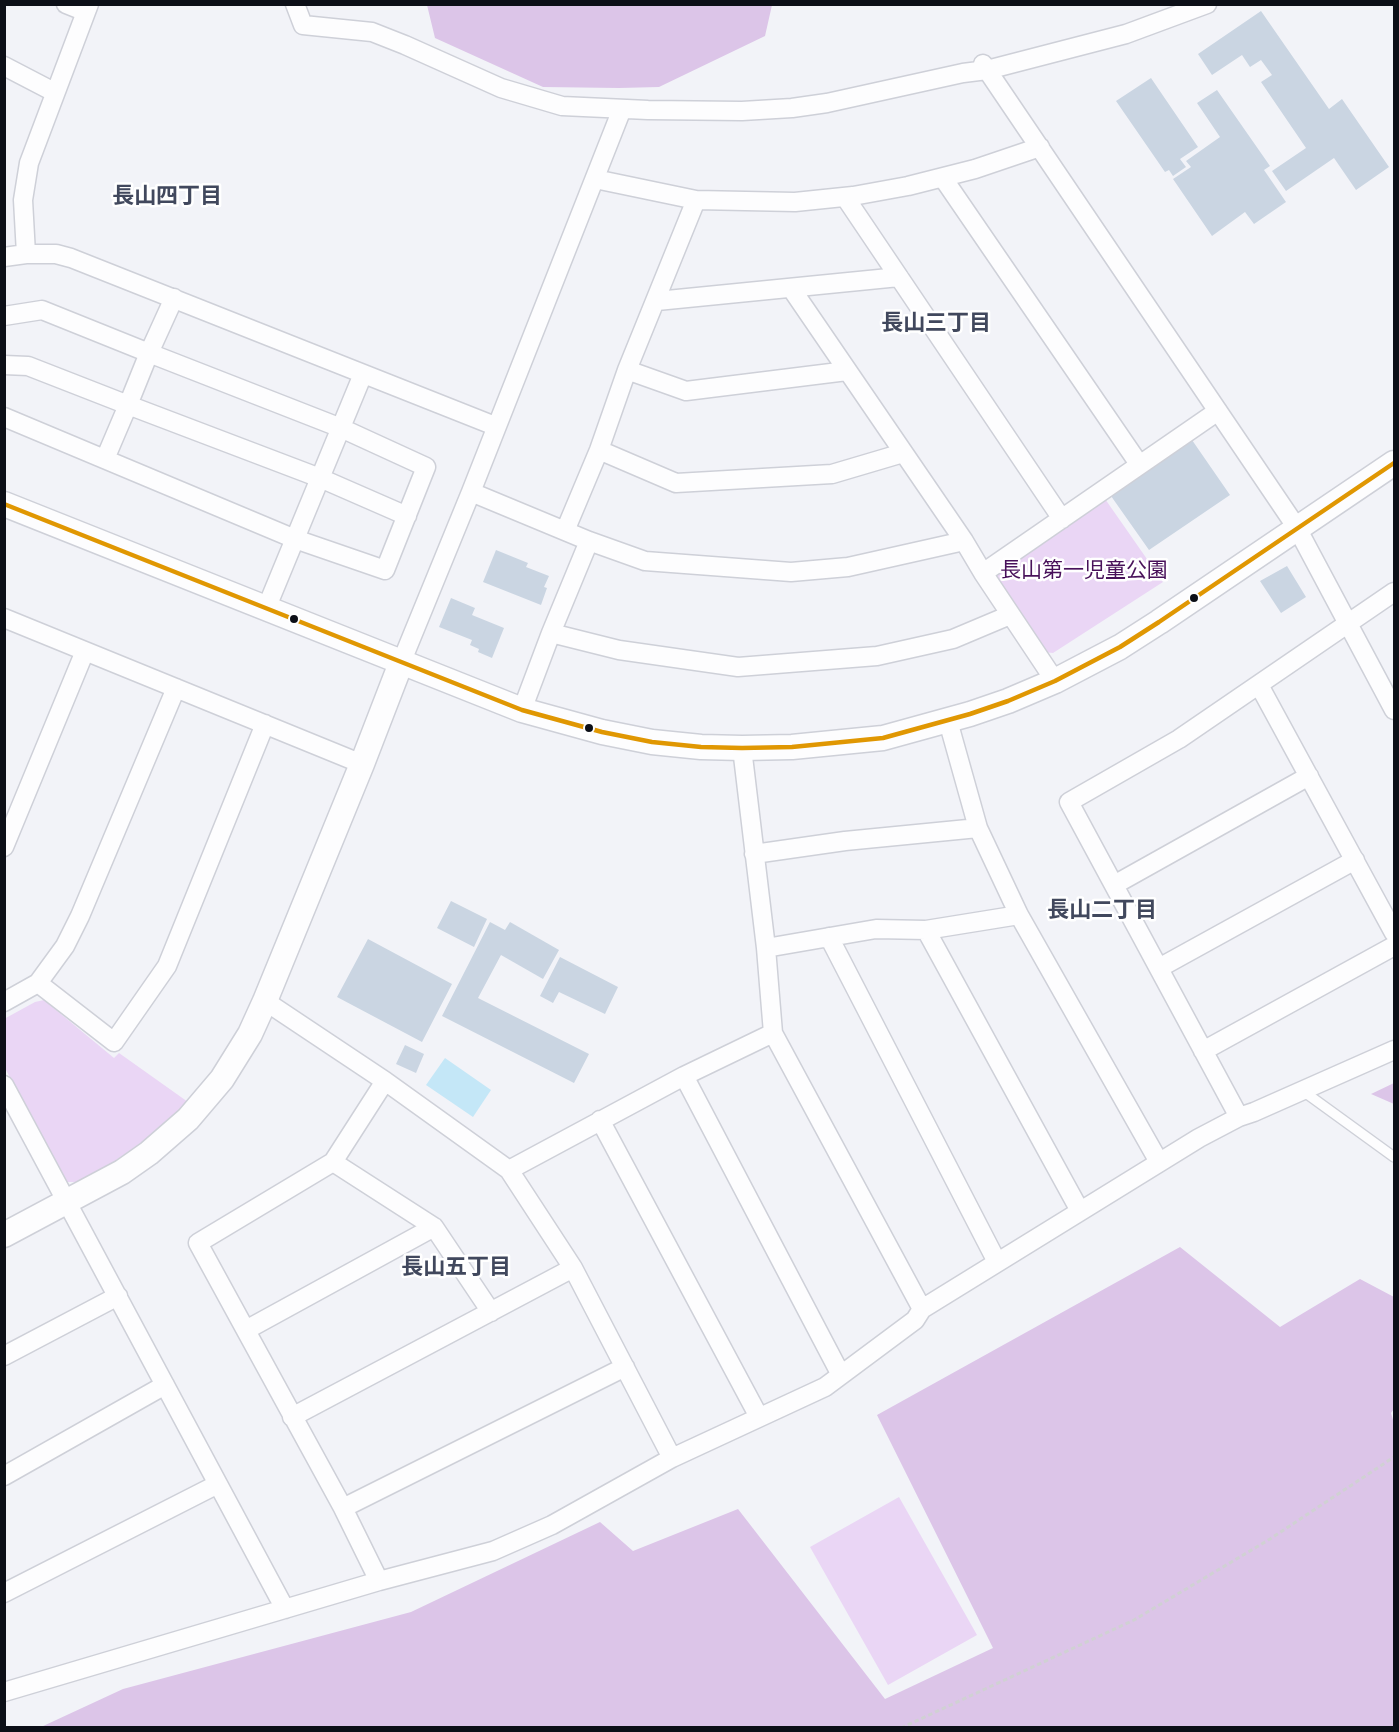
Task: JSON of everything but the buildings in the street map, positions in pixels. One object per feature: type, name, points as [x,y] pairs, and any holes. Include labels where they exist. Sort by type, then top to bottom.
[{"type":"street","points":[[26,254],[23,200],[29,163],[87,8],[66,4]]},
{"type":"street","points":[[295,4],[303,25],[372,32],[501,88],[536,100],[562,106],[742,111],[826,103],[963,73],[1126,34],[1207,4]]},
{"type":"street","points":[[4,66],[54,92]]},
{"type":"street","points":[[985,67],[1297,528],[1395,710]]},
{"type":"street","points":[[4,1235],[122,1172],[140,1160],[188,1119],[205,1101],[250,1034],[362,764],[622,109]]},
{"type":"street","points":[[595,179],[696,200],[795,201],[845,197],[908,186],[975,169],[1040,147]]},
{"type":"street","points":[[943,178],[1139,464]]},
{"type":"street","points":[[845,197],[1062,519]]},
{"type":"street","points":[[565,531],[599,450],[627,369],[657,301],[696,200]]},
{"type":"street","points":[[4,257],[26,254],[72,258],[495,426]]},
{"type":"street","points":[[657,301],[899,277]]},
{"type":"street","points":[[790,288],[964,541],[1054,681]]},
{"type":"street","points":[[105,459],[174,298]]},
{"type":"street","points":[[4,316],[42,310],[341,428],[426,467],[385,570],[295,539],[4,417]]},
{"type":"street","points":[[4,365],[28,366],[320,478],[407,516]]},
{"type":"street","points":[[627,369],[686,391],[847,370]]},
{"type":"street","points":[[266,609],[363,374]]},
{"type":"street","points":[[983,573],[1218,411]]},
{"type":"street","points":[[599,450],[676,483],[832,474],[903,453]]},
{"type":"street","points":[[4,504],[522,710],[602,732],[652,742],[701,747],[792,747],[883,738],[948,721],[1008,701],[1054,681],[1130,640],[1395,463]]},
{"type":"street","points":[[471,492],[590,542],[645,561],[791,573],[848,567],[964,541]]},
{"type":"street","points":[[522,710],[551,633],[590,542]]},
{"type":"street","points":[[1239,1117],[1069,802],[1179,739],[1395,592]]},
{"type":"street","points":[[551,633],[619,650],[738,667],[877,656],[953,639],[1010,615]]},
{"type":"street","points":[[4,618],[362,764]]},
{"type":"street","points":[[4,847],[85,651]]},
{"type":"street","points":[[1260,685],[1395,933]]},
{"type":"street","points":[[4,1002],[38,983],[64,946],[80,916],[176,688]]},
{"type":"street","points":[[948,721],[978,828],[1019,915],[1159,1161]]},
{"type":"street","points":[[38,983],[114,1042],[167,966],[265,724]]},
{"type":"street","points":[[742,748],[766,948],[773,1033],[922,1309]]},
{"type":"street","points":[[1114,885],[1309,776]]},
{"type":"street","points":[[754,854],[845,841],[978,828]]},
{"type":"street","points":[[1159,968],[1355,860]]},
{"type":"street","points":[[766,948],[876,929],[926,930],[1019,915]]},
{"type":"street","points":[[926,930],[1080,1211]]},
{"type":"street","points":[[829,937],[997,1262]]},
{"type":"street","points":[[1203,1051],[1395,946]]},
{"type":"street","points":[[265,1001],[385,1081],[509,1170],[573,1268],[672,1458]]},
{"type":"street","points":[[509,1170],[684,1076],[773,1033]]},
{"type":"street","points":[[4,1692],[380,1581],[493,1551],[552,1525],[672,1458],[825,1387],[915,1320],[922,1309],[1159,1161],[1239,1117],[1395,1050]]},
{"type":"street","points":[[684,1076],[841,1375]]},
{"type":"street","points":[[380,1581],[343,1508],[198,1243],[333,1162],[385,1081]]},
{"type":"street","points":[[4,1085],[12,1117],[67,1202],[285,1609]]},
{"type":"street","points":[[600,1120],[759,1417]]},
{"type":"street","points":[[333,1162],[434,1227],[491,1312]]},
{"type":"street","points":[[246,1330],[434,1227]]},
{"type":"street","points":[[292,1417],[573,1268]]},
{"type":"street","points":[[4,1356],[118,1296]]},
{"type":"street","points":[[343,1508],[626,1367]]},
{"type":"street","points":[[4,1476],[165,1385]]},
{"type":"street","points":[[4,1593],[218,1484]]},
{"type":"lane","points":[[1303,1091],[1395,1157]]},
{"type":"path","points":[[901,1728],[1134,1620],[1270,1539],[1395,1457]]},
{"type":"green space","name":"長山第一児童公園","points":[[1103,496],[1163,582],[1053,653],[1043,652],[988,574]]},
{"type":"green space","points":[[44,1000],[114,1058],[119,1053],[188,1102],[152,1135],[112,1163],[77,1182],[67,1182],[63,1177],[5,1068],[4,1019],[35,1002]]},
{"type":"green space","points":[[899,1497],[977,1635],[888,1685],[810,1547]]},
{"type":"shaded area","points":[[427,4],[772,5],[765,36],[659,87],[619,88],[543,87],[435,38]]},
{"type":"shaded area","points":[[1394,1083],[1394,1104],[1371,1094]]},
{"type":"shaded area","points":[[1180,1247],[1280,1327],[1360,1279],[1394,1297],[1394,1409],[1391,1413],[1394,1423],[1394,1727],[41,1727],[123,1689],[411,1612],[600,1522],[633,1551],[738,1509],[885,1699],[993,1648],[877,1415]]},
{"type":"water","points":[[445,1058],[491,1090],[473,1117],[426,1085]]},
{"type":"transit line","points":[[4,504],[522,710],[602,732],[652,742],[701,747],[792,747],[883,738],[970,714],[1055,681],[1120,647],[1159,622],[1394,463]]},
{"type":"district","name":"長山四丁目","points":[[167,197]]},
{"type":"district","name":"長山三丁目","points":[[936,324]]},
{"type":"district","name":"長山二丁目","points":[[1102,911]]},
{"type":"district","name":"長山五丁目","points":[[456,1268]]}]
